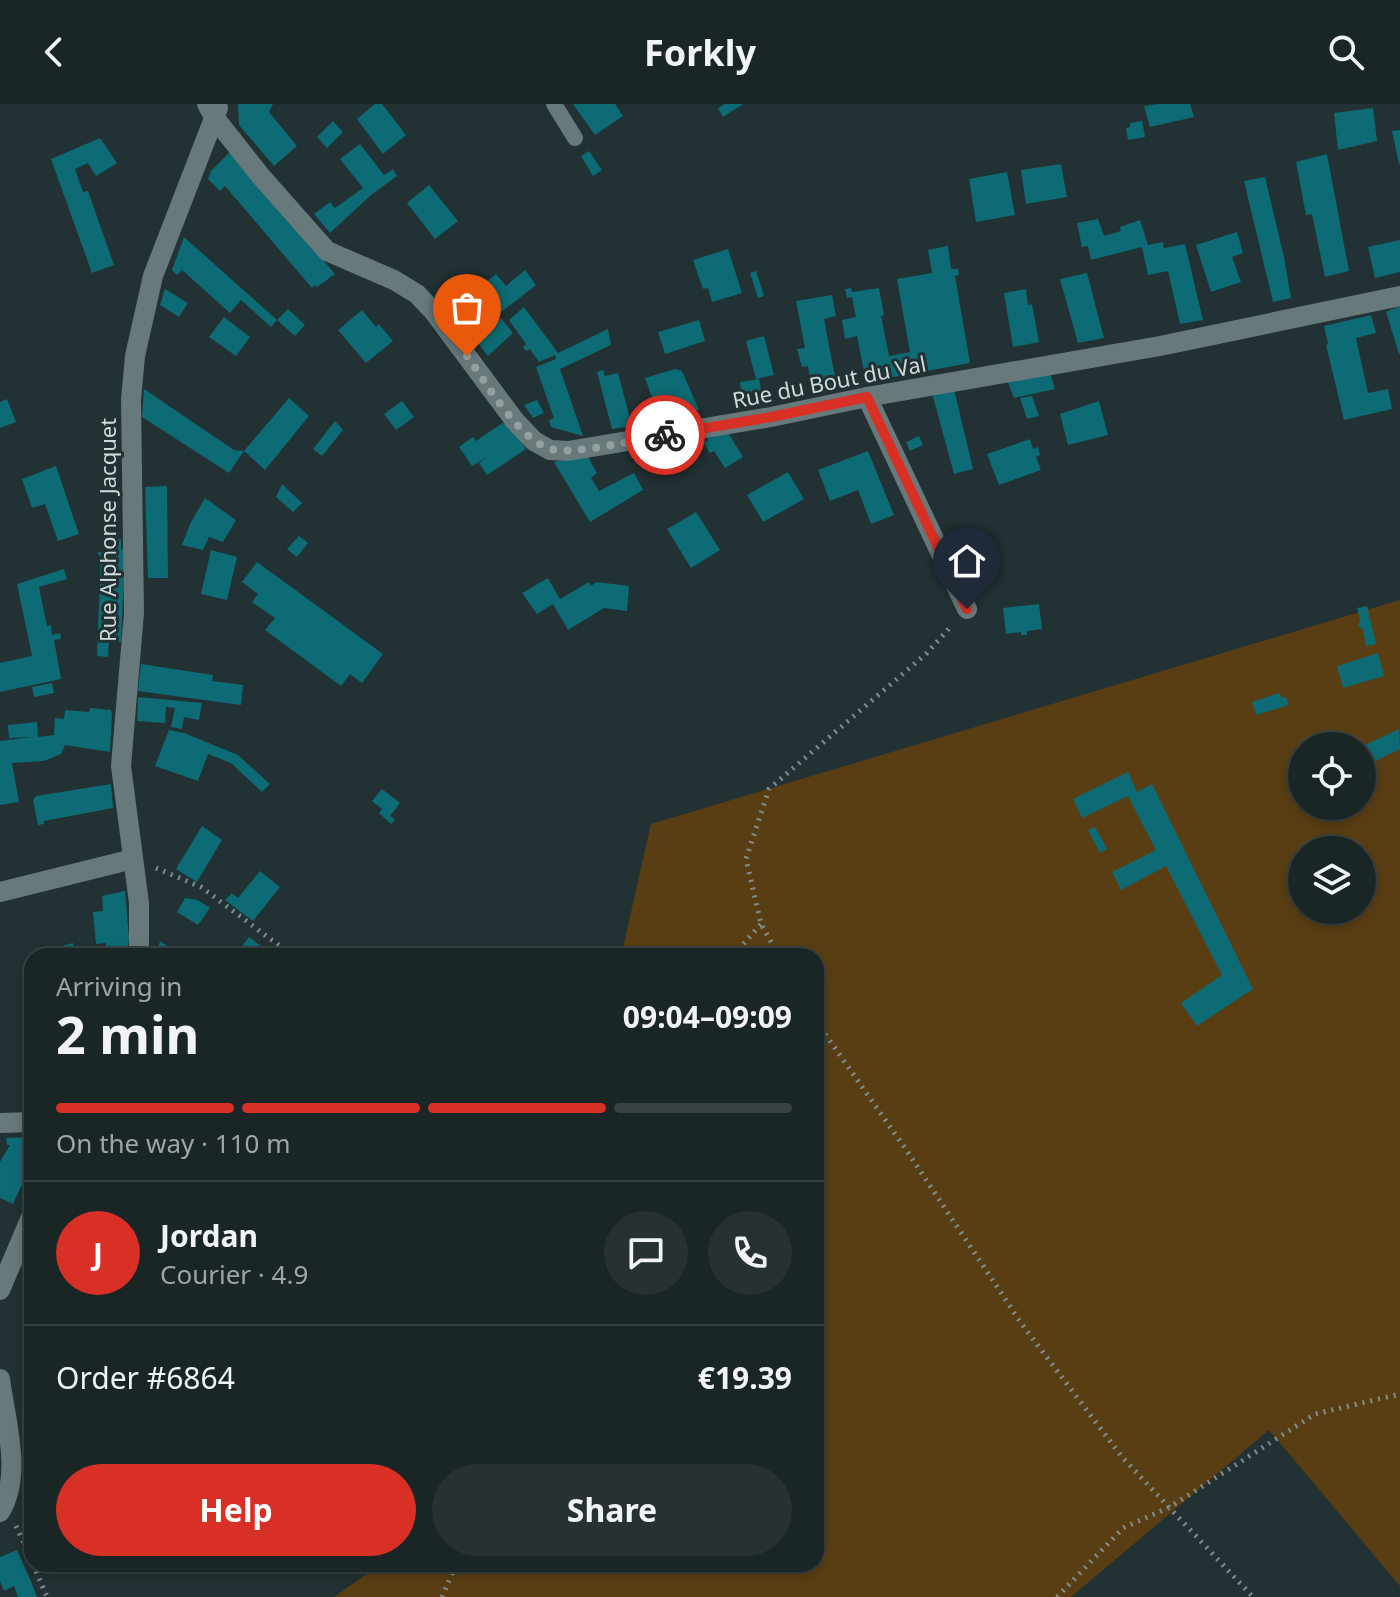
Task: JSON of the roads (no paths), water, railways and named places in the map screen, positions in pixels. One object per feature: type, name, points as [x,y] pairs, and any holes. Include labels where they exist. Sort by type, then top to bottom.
[{"type":"street","name":"Rue du Bout du Val","points":[[214,108],[259,174],[327,251],[394,280],[417,294],[434,312],[515,421],[534,441],[550,450],[568,451],[708,428],[1160,346],[1400,296]]},
{"type":"street","name":"Rue Alphonse Jacquet","points":[[139,948],[139,903],[121,766],[134,613],[131,400],[135,356],[153,276],[214,108]]},
{"type":"street","points":[[867,397],[967,609]]},
{"type":"street","points":[[0,892],[133,859]]},
{"type":"street","points":[[0,1123],[24,1122]]},
{"type":"street","points":[[0,1290],[24,1234]]},
{"type":"street","points":[[0,1379],[12,1471],[3,1508]]},
{"type":"lane","points":[[554,104],[575,138]]}]
